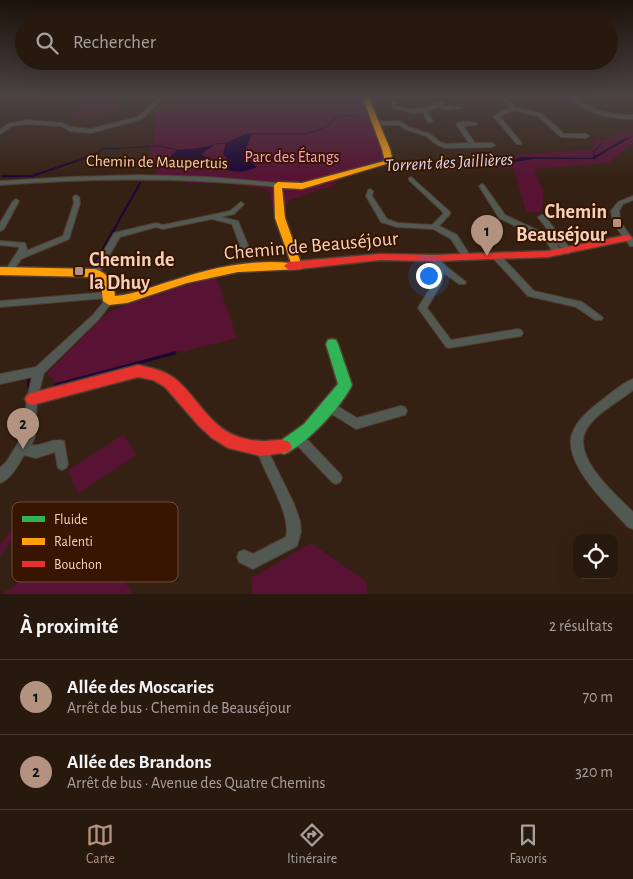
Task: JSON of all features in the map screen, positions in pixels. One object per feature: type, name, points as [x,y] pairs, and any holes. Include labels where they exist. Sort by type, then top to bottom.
[{"type":"street","points":[[0,132],[10,125],[17,124]]},
{"type":"street","points":[[47,124],[91,131],[118,124]]},
{"type":"street","points":[[377,124],[383,124]]},
{"type":"street","name":"Chemin de Maupertuis","points":[[0,183],[74,177],[133,176],[224,179],[278,187],[302,186],[389,162],[377,124]]},
{"type":"street","points":[[401,124],[407,128],[428,135],[445,146],[492,145]]},
{"type":"street","points":[[473,145],[459,124],[474,124]]},
{"type":"street","points":[[502,124],[519,143]]},
{"type":"street","points":[[550,124],[563,136],[586,136]]},
{"type":"street","points":[[411,179],[448,213],[434,227]]},
{"type":"street","points":[[482,186],[502,216],[548,239],[563,252]]},
{"type":"street","points":[[278,187],[280,218],[297,266]]},
{"type":"street","points":[[370,191],[369,196],[384,220],[397,225],[434,227],[454,237],[467,257]]},
{"type":"street","points":[[18,257],[66,238],[77,203],[76,196]]},
{"type":"street","points":[[630,241],[618,223],[615,211],[620,203],[633,198]]},
{"type":"street","points":[[0,229],[16,202]]},
{"type":"street","points":[[95,273],[115,238],[121,232],[156,225],[164,227],[232,213],[241,204]]},
{"type":"street","points":[[563,252],[542,216],[571,215],[576,210]]},
{"type":"street","points":[[211,217],[235,223],[245,248]]},
{"type":"street","name":"Chemin de Beauséjour","points":[[0,304],[109,298],[127,299],[222,270],[256,266],[297,266],[380,256],[438,262],[467,257],[563,252],[630,241]]},
{"type":"street","points":[[0,243],[22,245],[23,249],[4,271]]},
{"type":"street","points":[[496,256],[531,294],[579,304],[598,318]]},
{"type":"street","points":[[438,262],[462,282]]},
{"type":"street","points":[[438,262],[440,279],[422,308],[449,344],[518,333]]},
{"type":"street","points":[[0,477],[23,449],[29,438],[32,399],[39,371],[96,316],[109,298],[110,288],[106,280],[95,273],[4,271]]},
{"type":"street","points":[[32,399],[138,371],[148,372],[169,381],[216,434],[228,442],[263,450],[284,446],[298,438],[329,406],[345,385],[332,344]]},
{"type":"street","points":[[0,379],[39,371]]},
{"type":"street","points":[[633,384],[588,419],[580,428],[577,449],[586,470],[633,522]]},
{"type":"street","points":[[329,406],[356,424],[401,411]]},
{"type":"street","points":[[298,438],[336,478]]},
{"type":"street","points":[[23,449],[36,452],[60,445],[62,464]]},
{"type":"street","points":[[244,557],[253,562],[292,541],[295,534],[294,520],[265,462],[263,450]]},
{"type":"green space","name":"Parc des Étangs","points":[[153,124],[374,124],[385,160],[344,175],[332,187],[290,200],[283,210],[275,212],[267,189],[229,184],[189,183],[164,175],[155,175],[156,167],[150,167],[151,147],[154,138]]},
{"type":"green space","points":[[633,131],[633,143],[609,163],[534,169],[544,193],[541,213],[526,212],[514,169],[478,163],[514,155],[593,149],[594,140]]},
{"type":"green space","points":[[216,276],[237,338],[181,352],[175,351],[56,384],[47,373],[108,312],[139,300]]},
{"type":"green space","points":[[124,434],[136,455],[78,494],[68,470]]},
{"type":"green space","points":[[12,529],[12,539],[0,556],[0,545]]},
{"type":"green space","points":[[311,543],[366,581],[368,594],[252,594],[251,578]]},
{"type":"green space","points":[[18,582],[125,582],[133,594],[0,594],[14,587]]},
{"type":"shaded area","points":[[247,133],[252,134],[243,156],[257,167],[240,171],[224,169],[223,166],[229,161],[223,154],[226,143]]},
{"type":"shaded area","points":[[633,136],[594,159],[534,159],[495,165],[393,164],[305,188],[390,163],[493,164],[522,157],[591,158],[624,139]]},
{"type":"shaded area","points":[[216,144],[201,154],[213,161],[210,163],[200,161],[199,164],[195,165],[176,167],[166,160],[177,150]]},
{"type":"waterway","points":[[252,134],[307,134],[330,124]]},
{"type":"waterway","points":[[216,144],[226,143]]},
{"type":"waterway","points":[[595,157],[593,152],[602,143]]},
{"type":"waterway","points":[[90,156],[103,149],[160,146],[177,150]]},
{"type":"waterway","points":[[2,176],[32,176],[90,156]]},
{"type":"waterway","points":[[112,233],[140,183]]},
{"type":"waterway","points":[[94,265],[113,231]]},
{"type":"waterway","points":[[0,275],[37,276]]},
{"type":"waterway","points":[[55,385],[175,353]]},
{"type":"waterway","points":[[29,380],[29,388]]},
{"type":"traffic: fast","points":[[284,447],[309,429],[345,385],[332,344]]},
{"type":"traffic: slow","points":[[297,266],[280,218],[278,185],[302,186],[389,162],[376,124]]},
{"type":"traffic: slow","points":[[0,271],[95,273],[107,284],[109,301],[127,299],[186,280],[238,268],[289,266]]},
{"type":"traffic: jam","points":[[289,266],[380,257],[436,258],[548,254],[627,238]]},
{"type":"traffic: jam","points":[[32,399],[138,371],[156,375],[170,383],[204,421],[217,433],[233,443],[261,449],[284,447]]},
{"type":"place","name":"Chemin Beauséjour","points":[[617,223]]},
{"type":"place","name":"Allée des Moscaries","points":[[487,256]]},
{"type":"place","name":"Chemin de la Dhuy","points":[[79,271]]},
{"type":"place","name":"Allée des Brandons","points":[[23,449]]},
{"type":"water label","name":"Torrent des Jaillières","points":[[449,163]]}]
